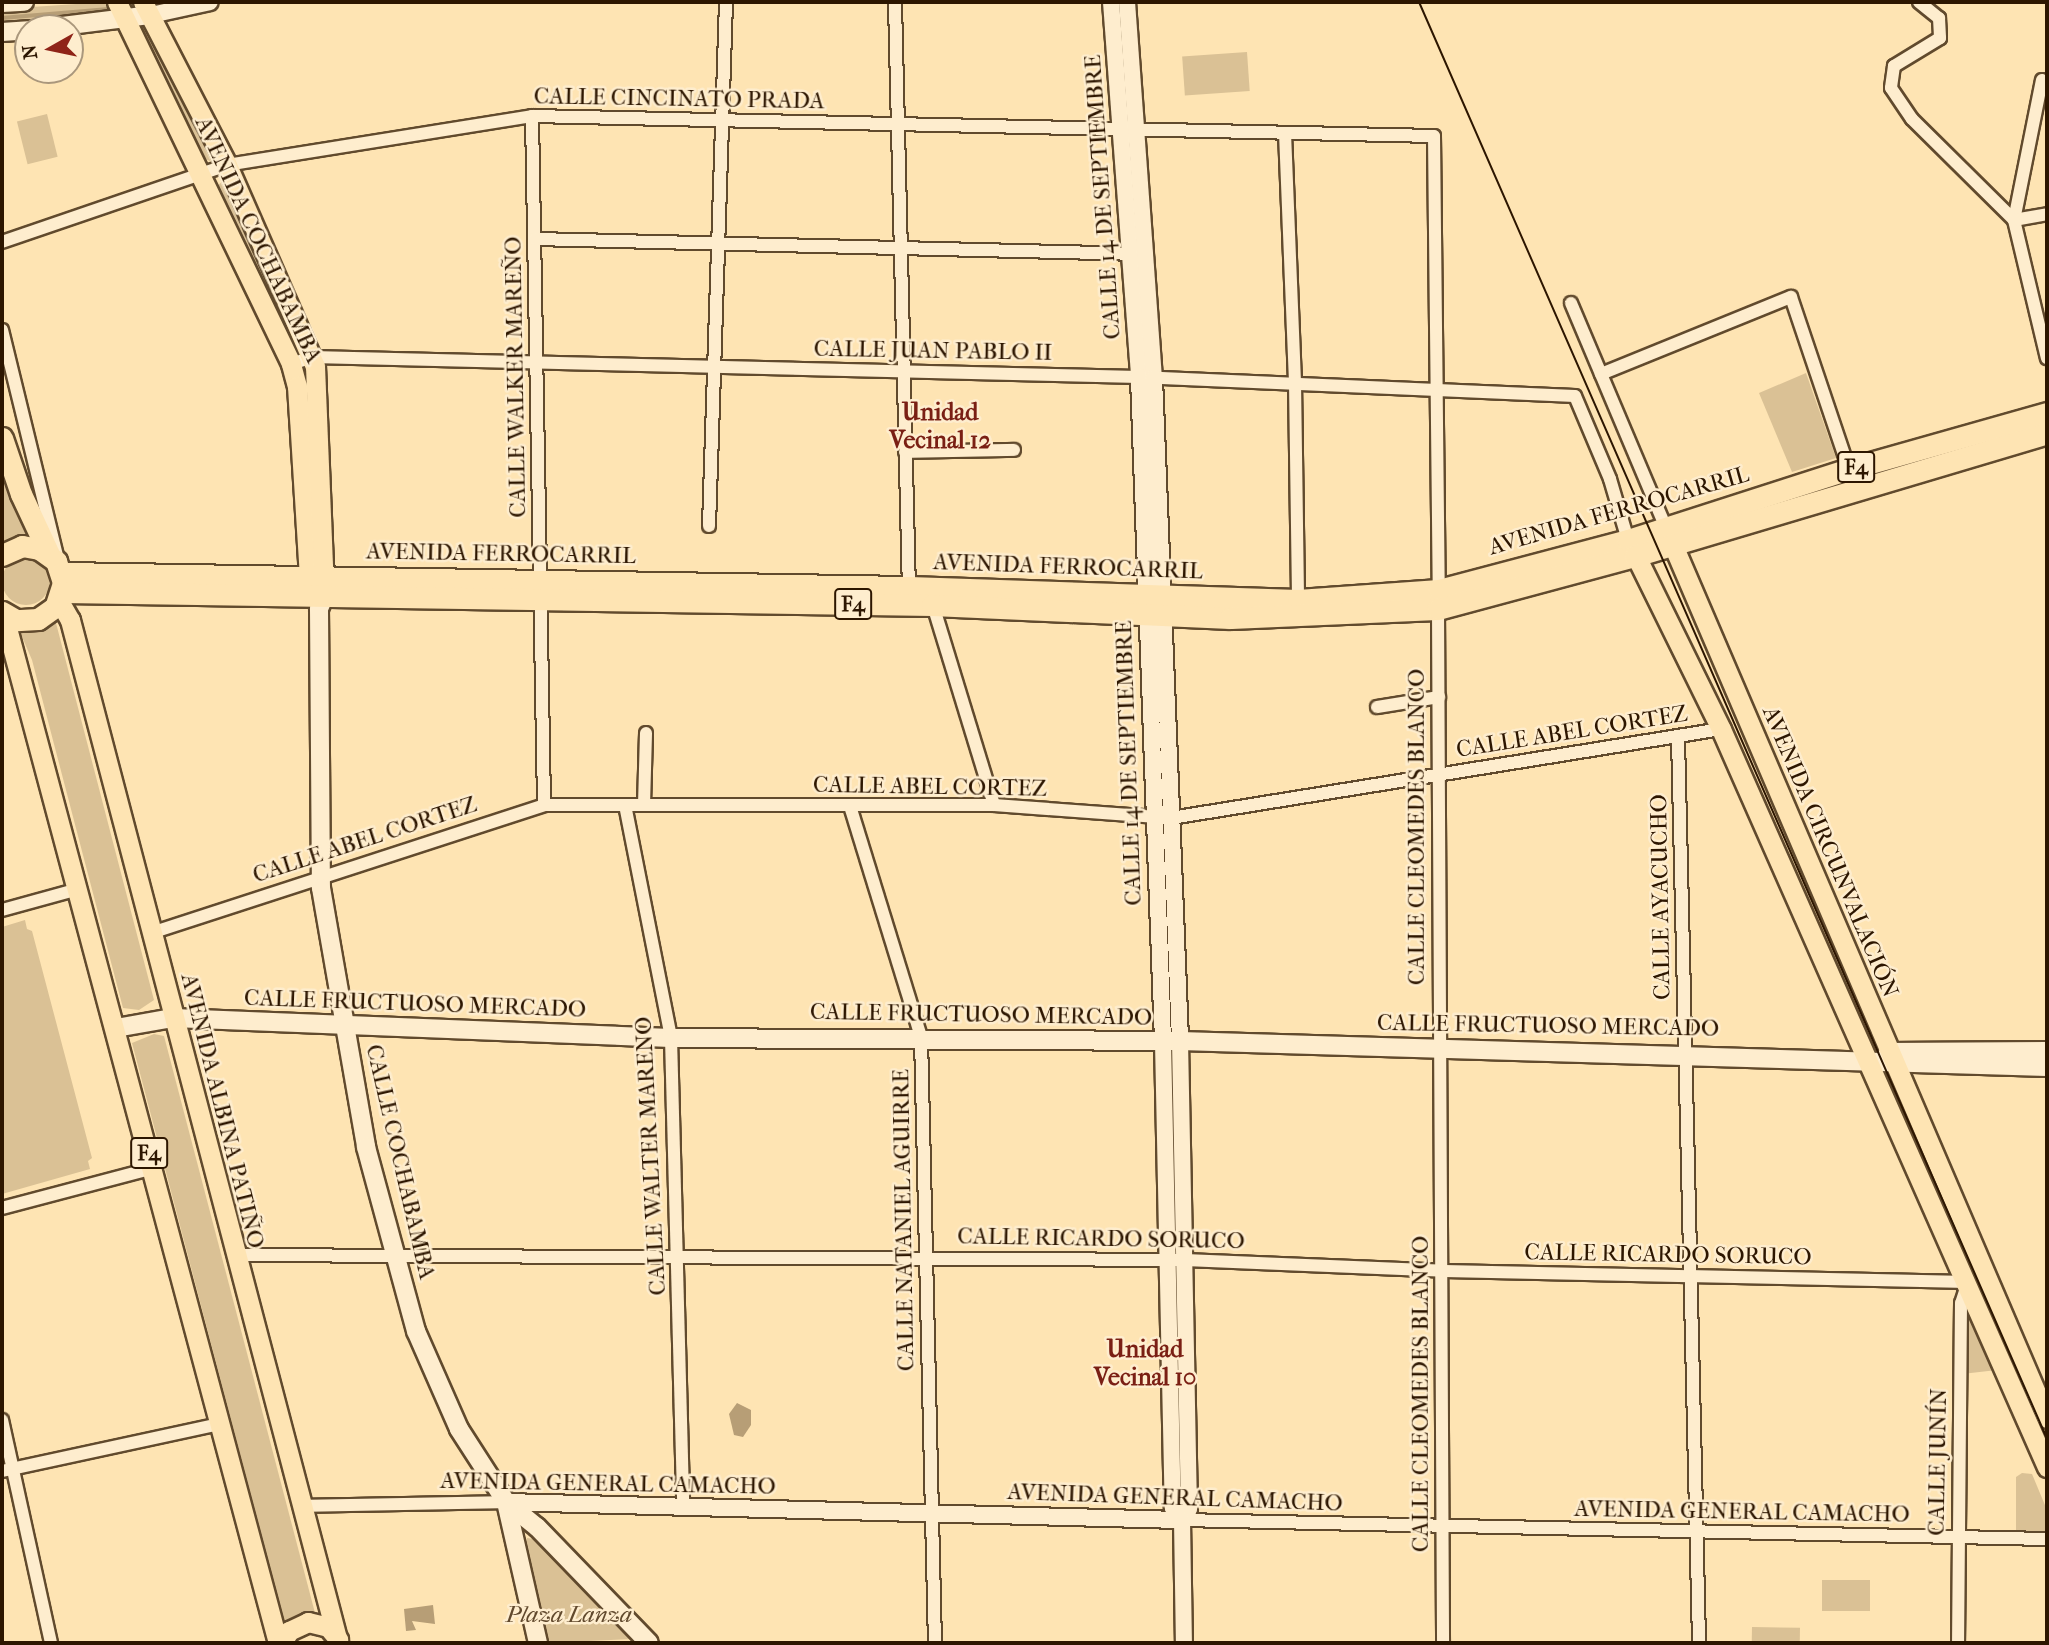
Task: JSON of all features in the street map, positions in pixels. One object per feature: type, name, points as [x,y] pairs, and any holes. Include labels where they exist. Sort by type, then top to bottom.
[{"type":"highway","name":"AVENIDA FERROCARRIL","points":[[58,577],[317,591],[909,596],[1155,607],[1296,618],[1438,600],[1632,548],[1849,469],[2047,413]]},
{"type":"highway","name":"AVENIDA FERROCARRIL","points":[[1669,536],[2047,433]]},
{"type":"highway","name":"F4","points":[[2,438],[21,494],[58,577],[50,612],[31,621],[2,613]]},
{"type":"highway","name":"F4","points":[[2,555],[28,546],[58,577]]},
{"type":"highway","name":"AVENIDA FERROCARRIL","points":[[1155,607],[1298,600],[1438,600]]},
{"type":"main road","points":[[2,3],[24,2]]},
{"type":"main road","name":"AVENIDA COCHABAMBA","points":[[117,2],[202,172],[291,364],[297,386],[317,591]]},
{"type":"main road","points":[[84,24],[126,20],[147,9]]},
{"type":"main road","name":"AVENIDA COCHABAMBA","points":[[147,9],[227,165],[312,357],[317,591]]},
{"type":"main road","name":"AVENIDA CIRCUNVALACIÓN","points":[[1669,536],[1873,1057],[2047,1467]]},
{"type":"main road","name":"AVENIDA CIRCUNVALACIÓN","points":[[1632,548],[1721,729],[1873,1057],[2042,1390],[2047,1418]]},
{"type":"main road","name":"AVENIDA ALBINA PATIÑO","points":[[58,577],[234,1255],[338,1639]]},
{"type":"main road","name":"CALLE COCHABAMBA","points":[[317,591],[322,874],[344,1026],[366,1147],[394,1254],[439,1387],[506,1502],[537,1528],[649,1643]]},
{"type":"main road","name":"F4","points":[[2,613],[280,1643]]},
{"type":"main road","name":"CALLE FRUCTUOSO MERCADO","points":[[116,1028],[173,1018],[671,1038],[921,1037],[1171,1042],[1873,1057],[2047,1067]]},
{"type":"main road","name":"CALLE FRUCTUOSO MERCADO","points":[[1873,1057],[2047,1051]]},
{"type":"main road","points":[[506,1502],[538,1643]]},
{"type":"main road","name":"F4","points":[[280,1643],[289,1631],[308,1622],[328,1627],[338,1639]]},
{"type":"street","points":[[147,9],[210,2]]},
{"type":"street","points":[[709,526],[726,2]]},
{"type":"street","points":[[895,2],[909,596]]},
{"type":"street","name":"CALLE 14 DE SEPTIEMBRE","points":[[1111,2],[1128,130],[1138,254],[1147,377],[1155,607],[1171,818],[1171,1042],[1177,1260],[1173,1508],[1182,1520],[1184,1643]]},
{"type":"street","name":"CALLE 14 DE SEPTIEMBRE","points":[[1127,2],[1128,130]]},
{"type":"street","points":[[1919,2],[1939,18],[1940,38],[1894,66],[1891,88],[1912,119],[2014,220]]},
{"type":"street","points":[[2042,80],[2014,220],[2047,358]]},
{"type":"street","name":"CALLE CINCINATO PRADA","points":[[2,242],[227,165],[533,116],[1434,136]]},
{"type":"street","name":"CALLE WALKER MAREÑO","points":[[533,116],[544,805]]},
{"type":"street","points":[[1285,133],[1295,382],[1298,600]]},
{"type":"street","name":"CALLE CLEOMEDES BLANCO","points":[[1434,136],[1444,1271],[1443,1643]]},
{"type":"street","points":[[2014,220],[2047,214]]},
{"type":"street","points":[[535,239],[1138,254]]},
{"type":"street","points":[[1601,374],[1791,297],[1849,469]]},
{"type":"street","name":"AVENIDA CIRCUNVALACIÓN","points":[[1571,303],[1669,536]]},
{"type":"street","points":[[2,330],[58,577]]},
{"type":"street","name":"CALLE JUAN PABLO II","points":[[291,364],[312,357],[714,366],[1295,382],[1575,396]]},
{"type":"street","name":"AVENIDA CIRCUNVALACIÓN","points":[[1575,396],[1610,479],[1632,548]]},
{"type":"street","points":[[905,452],[1014,450]]},
{"type":"street","points":[[932,597],[994,806]]},
{"type":"street","name":"CALLE 14 DE SEPTIEMBRE","points":[[1155,607],[1153,817],[1171,1042]]},
{"type":"street","points":[[1377,707],[1439,697]]},
{"type":"street","name":"CALLE ABEL CORTEZ","points":[[151,933],[322,874],[544,805],[994,806],[1171,818],[1721,729]]},
{"type":"street","points":[[643,805],[646,733]]},
{"type":"street","name":"CALLE AYACUCHO","points":[[1678,737],[1699,1643]]},
{"type":"street","name":"CALLE WALTER MARENO","points":[[625,805],[671,1038],[679,1256],[683,1509]]},
{"type":"street","name":"CALLE NATANIEL AGUIRRE","points":[[849,806],[921,1037],[935,1643]]},
{"type":"street","points":[[2,910],[78,889]]},
{"type":"street","points":[[2,1208],[153,1168]]},
{"type":"street","name":"CALLE RICARDO SORUCO","points":[[234,1255],[925,1256],[1177,1260],[1444,1271],[1968,1282]]},
{"type":"street","name":"CALLE JUNÍN","points":[[1958,1643],[1961,1303],[1968,1282]]},
{"type":"street","points":[[2,1420],[7,1470],[51,1643]]},
{"type":"street","points":[[7,1470],[220,1424]]},
{"type":"street","name":"AVENIDA GENERAL CAMACHO","points":[[302,1506],[506,1502],[1443,1528],[2047,1539]]},
{"type":"green space","points":[[106,2],[111,14],[84,16],[84,14],[14,14],[14,23],[2,24],[2,9]]},
{"type":"green space","points":[[144,25],[213,159],[210,161],[205,159],[140,31]]},
{"type":"green space","points":[[1247,52],[1250,91],[1185,95],[1182,57]]},
{"type":"green space","points":[[47,114],[58,157],[28,164],[17,121]]},
{"type":"green space","points":[[223,180],[297,345],[294,347],[217,187]]},
{"type":"green space","points":[[1806,373],[1836,458],[1792,472],[1759,393]]},
{"type":"green space","points":[[2,478],[28,534],[3,541],[2,513]]},
{"type":"green space","points":[[26,557],[43,564],[50,581],[43,598],[26,605],[9,598],[2,581],[9,564]]},
{"type":"green space","points":[[56,623],[154,1000],[139,1010],[123,1008],[32,660],[20,632]]},
{"type":"green space","points":[[25,920],[27,929],[32,931],[92,1158],[88,1161],[90,1169],[2,1194],[2,927]]},
{"type":"green space","points":[[154,1034],[164,1036],[315,1613],[284,1621],[132,1043]]},
{"type":"green space","points":[[1966,1308],[1997,1370],[1962,1374]]},
{"type":"green space","points":[[2022,1473],[2032,1474],[2047,1510],[2047,1533],[2016,1533],[2016,1477]]},
{"type":"green space","name":"Plaza Lanza","points":[[527,1538],[534,1539],[632,1639],[546,1643],[524,1547]]},
{"type":"green space","points":[[1822,1580],[1870,1580],[1870,1611],[1822,1611]]},
{"type":"green space","points":[[1752,1627],[1800,1628],[1800,1643],[1752,1643]]},
{"type":"shaded area","points":[[737,1403],[751,1410],[751,1425],[743,1437],[734,1435],[729,1414]]},
{"type":"shaded area","points":[[433,1605],[435,1624],[412,1621],[416,1630],[406,1631],[404,1609]]},
{"type":"waterway","points":[[2,18],[109,9]]},
{"type":"tram line","points":[[1419,2],[2047,1439]]},
{"type":"district","name":"Unidad Vecinal 12","points":[[940,427]]},
{"type":"district","name":"Unidad Vecinal 10","points":[[1145,1364]]}]
